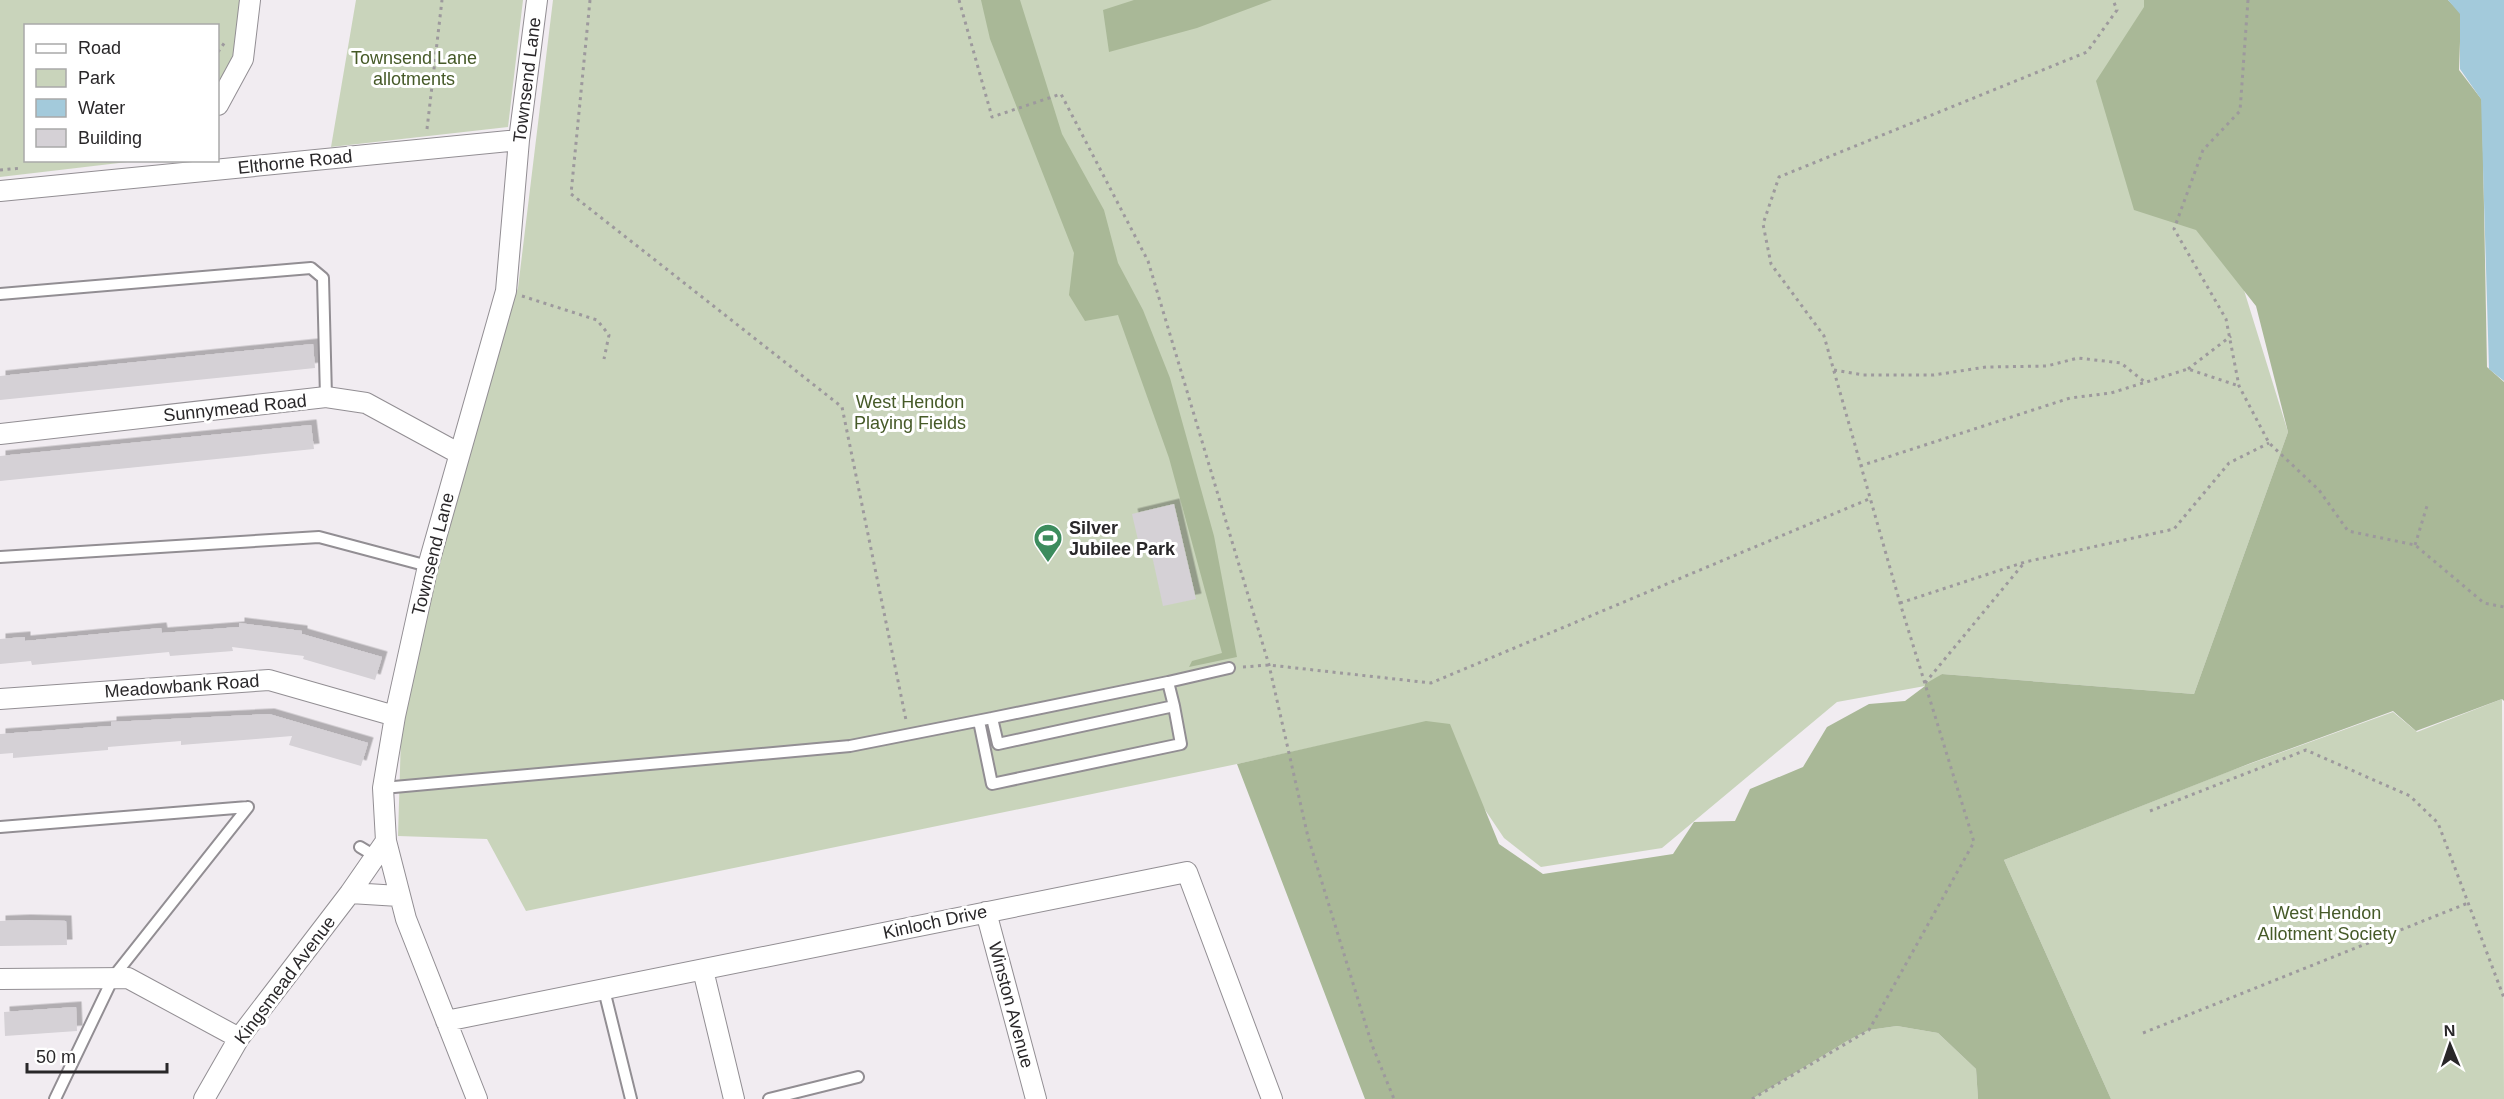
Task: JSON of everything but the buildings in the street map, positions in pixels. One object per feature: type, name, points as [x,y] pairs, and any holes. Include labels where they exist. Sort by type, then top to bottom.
[{"type":"street","points":[[219,103],[243,59],[250,0]]},
{"type":"street","name":"Townsend Lane","points":[[477,1099],[399,896],[373,848],[395,716],[428,566],[458,453],[506,291],[519,140],[537,0]]},
{"type":"street","name":"Elthorne Road","points":[[0,191],[194,166],[519,140]]},
{"type":"street","name":"Sunnymead Road","points":[[0,434],[326,397],[366,403],[458,453]]},
{"type":"street","name":"Meadowbank Road","points":[[0,699],[269,680],[395,716]]},
{"type":"street","name":"Kingsmead Avenue","points":[[207,1098],[239,1038],[350,893],[373,848]]},
{"type":"street","name":"Kinloch Drive","points":[[446,1021],[1187,872],[1272,1099]]},
{"type":"street","points":[[350,893],[399,896]]},
{"type":"street","name":"Winston Avenue","points":[[986,912],[1036,1099]]},
{"type":"street","points":[[703,970],[734,1099]]},
{"type":"street","points":[[0,979],[114,976],[128,978],[239,1038]]},
{"type":"lane","points":[[0,294],[311,268],[323,278],[326,397]]},
{"type":"lane","points":[[0,557],[319,537],[428,566]]},
{"type":"lane","points":[[383,788],[850,746],[1229,668]]},
{"type":"lane","points":[[979,721],[992,784],[1181,744],[1168,682]]},
{"type":"lane","points":[[992,718],[998,744],[1174,706]]},
{"type":"lane","points":[[0,827],[248,807],[114,976],[55,1099]]},
{"type":"lane","points":[[604,990],[631,1099]]},
{"type":"lane","points":[[769,1099],[858,1077]]},
{"type":"path","points":[[424,149],[442,0]]},
{"type":"path","points":[[590,0],[571,194],[842,407],[909,735]]},
{"type":"path","points":[[959,0],[992,117],[1061,94],[1148,261],[1269,665],[1308,837],[1372,1046],[1394,1099]]},
{"type":"path","points":[[1752,1099],[1869,1030],[1974,842],[1869,499],[1824,336],[1771,264],[1763,224],[1779,177],[2087,52],[2117,10],[2113,0]]},
{"type":"path","points":[[2248,0],[2240,111],[2203,150],[2174,229],[2226,319],[2239,386],[2269,443],[2319,490],[2348,531],[2415,545],[2484,603],[2504,608]]},
{"type":"path","points":[[506,291],[597,320],[609,335],[604,359]]},
{"type":"path","points":[[1860,466],[2070,398],[2111,393],[2188,369],[2231,336]]},
{"type":"path","points":[[1833,370],[1863,375],[1934,375],[1986,367],[2047,366],[2078,358],[2121,363],[2146,383]]},
{"type":"path","points":[[2188,369],[2239,386]]},
{"type":"path","points":[[1900,603],[2025,562],[2174,529],[2229,463],[2269,443]]},
{"type":"path","points":[[1229,668],[1269,665],[1431,683],[1869,499]]},
{"type":"path","points":[[2415,545],[2427,506]]},
{"type":"path","points":[[1925,685],[2025,562]]},
{"type":"path","points":[[2150,811],[2306,750],[2410,796],[2438,823],[2504,998]]},
{"type":"path","points":[[2143,1033],[2468,903]]},
{"type":"green space","points":[[0,0],[243,0],[236,49],[219,84],[219,24],[24,24],[24,162],[128,162],[0,177]]},
{"type":"green space","name":"Townsend Lane allotments","points":[[356,0],[523,0],[508,127],[331,147]]},
{"type":"green space","name":"West Hendon Playing Fields","points":[[553,0],[2154,0],[2288,432],[2194,694],[1942,674],[1925,686],[1837,702],[1662,848],[1541,867],[1504,838],[1426,722],[1237,764],[526,911],[487,839],[398,836],[401,736],[460,461],[518,288]]},
{"type":"green space","points":[[981,0],[1020,0],[1062,134],[1104,210],[1118,263],[1143,310],[1170,378],[1214,536],[1237,657],[1189,667],[1192,661],[1222,653],[1169,458],[1118,315],[1085,321],[1069,295],[1074,253],[990,39]]},
{"type":"green space","points":[[1134,0],[1272,0],[1197,28],[1109,52],[1103,10]]},
{"type":"green space","points":[[2144,0],[2448,0],[2461,13],[2459,70],[2482,100],[2487,367],[2504,382],[2504,701],[2502,699],[2416,731],[2393,711],[2251,763],[2004,860],[2111,1099],[1978,1099],[1976,1069],[1938,1033],[1897,1026],[1869,1030],[1847,1041],[1752,1099],[1365,1099],[1237,764],[1426,721],[1450,724],[1499,844],[1543,874],[1673,854],[1694,822],[1735,821],[1750,789],[1803,767],[1827,727],[1869,704],[1905,701],[1925,684],[1942,674],[2194,694],[2288,432],[2256,306],[2196,230],[2134,210],[2096,81],[2144,7]]},
{"type":"green space","name":"West Hendon Allotment Society","points":[[2502,699],[2504,1099],[2111,1099],[2004,860],[2230,771],[2393,712],[2417,732]]},
{"type":"green space","points":[[1897,1026],[1938,1033],[1976,1069],[1978,1099],[1752,1099],[1847,1041],[1869,1030]]},
{"type":"water","points":[[2448,0],[2504,0],[2504,381],[2489,369],[2481,99],[2460,69],[2460,14]]},
{"type":"place","name":"Silver Jubilee Park","points":[[1048,564]]}]
